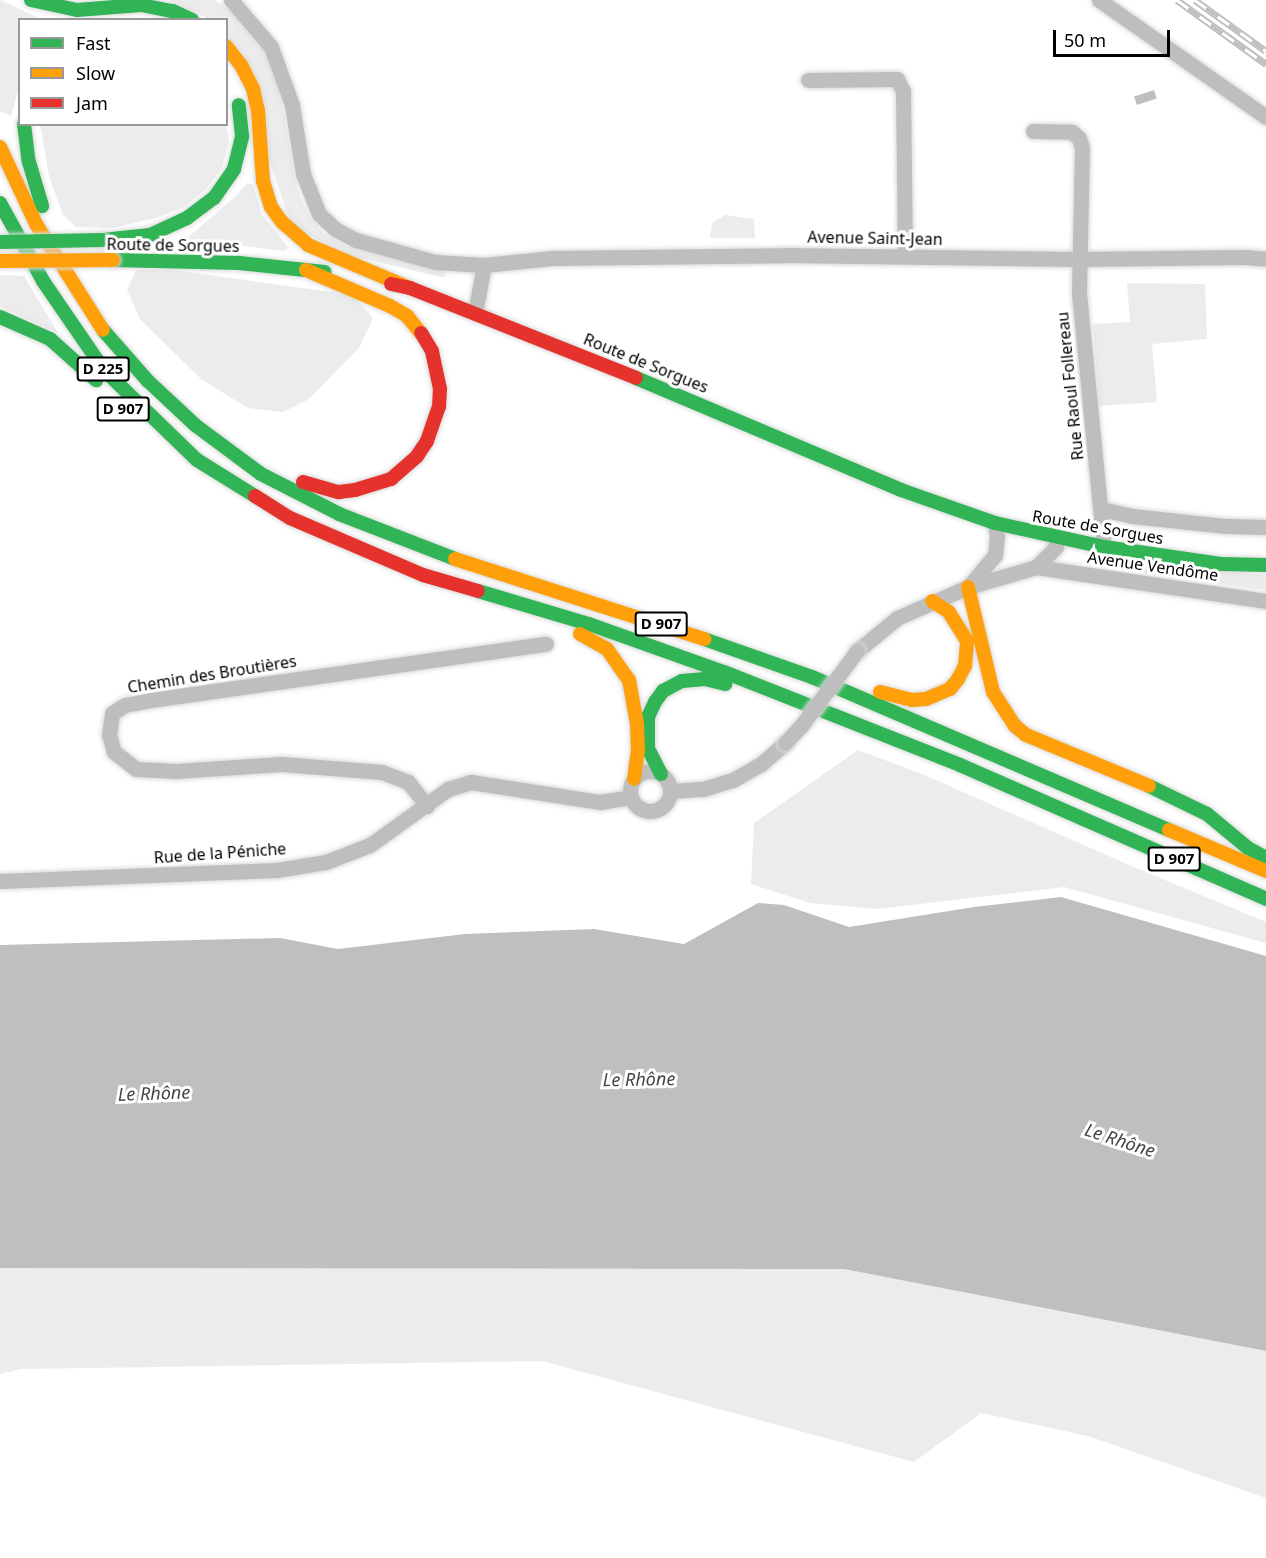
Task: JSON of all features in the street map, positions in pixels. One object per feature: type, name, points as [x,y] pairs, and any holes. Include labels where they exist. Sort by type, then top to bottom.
[{"type":"main road","points":[[31,0],[77,10],[122,5],[149,6],[173,11],[188,18]]},
{"type":"main road","points":[[228,49],[241,65],[252,89],[258,110],[262,181],[272,207],[282,222],[308,245],[410,288]]},
{"type":"main road","points":[[0,242],[102,240],[150,235],[187,218],[214,198],[234,169],[242,136],[241,111],[236,94]]},
{"type":"main road","name":"D 907","points":[[24,126],[37,197],[87,287],[97,321],[107,336],[148,381],[195,425],[261,474],[339,514],[439,555],[637,616],[812,677],[1266,871]]},
{"type":"main road","points":[[0,147],[16,186],[36,224],[97,321]]},
{"type":"main road","name":"D 225","points":[[0,203],[43,281],[104,370],[185,450],[251,495]]},
{"type":"main road","name":"Route de Sorgues","points":[[0,261],[113,260],[239,263],[350,275],[410,288],[659,385],[901,490],[995,523],[1104,547],[1221,564],[1266,565]]},
{"type":"main road","name":"D 907","points":[[107,336],[129,345],[177,395],[236,441],[289,476],[326,490],[355,490],[391,479],[417,456],[428,441],[436,421],[440,389],[432,351],[417,326],[390,306],[306,270]]},
{"type":"main road","name":"D 907","points":[[0,317],[50,339],[95,378],[115,400]]},
{"type":"main road","name":"D 907","points":[[145,430],[194,471],[226,492],[251,495],[313,530],[423,575],[589,624],[724,672],[960,765],[1266,899]]},
{"type":"main road","points":[[423,575],[438,591],[582,635],[607,649],[629,680],[634,701],[638,750],[634,779]]},
{"type":"main road","points":[[968,586],[993,692],[1015,726],[1035,739],[1188,803],[1221,824],[1248,848],[1266,858]]},
{"type":"main road","points":[[812,677],[912,700],[939,696],[951,689],[965,666],[967,641],[950,612],[932,601]]},
{"type":"main road","points":[[661,774],[648,747],[648,717],[663,691],[694,678],[718,682],[960,765]]},
{"type":"street","name":"Avenue Saint-Jean","points":[[231,0],[271,47],[292,105],[303,174],[319,214],[334,229],[356,240],[435,262],[484,265],[553,258],[785,255],[1080,259],[1245,257],[1266,260]]},
{"type":"street","points":[[1099,0],[1266,117]]},
{"type":"street","points":[[808,80],[897,79],[903,91],[905,256]]},
{"type":"street","name":"Rue Raoul Follereau","points":[[1033,131],[1072,132],[1079,138],[1082,148],[1079,293],[1104,547]]},
{"type":"street","points":[[475,313],[484,265]]},
{"type":"street","points":[[1102,509],[1167,520],[1226,526],[1266,527]]},
{"type":"street","points":[[968,586],[995,555],[998,537],[995,523]]},
{"type":"street","points":[[671,791],[703,789],[733,780],[761,764],[801,726],[856,651],[897,618],[968,586],[1036,567],[1056,547],[1057,537]]},
{"type":"street","points":[[995,555],[1019,572]]},
{"type":"street","name":"Avenue Vendôme","points":[[1036,567],[1266,601]]},
{"type":"street","name":"Chemin des Broutières","points":[[427,806],[408,782],[382,772],[281,764],[176,771],[136,769],[114,752],[109,735],[112,712],[125,705],[151,700],[546,644]]},
{"type":"street","points":[[646,771],[661,774],[668,781],[671,791],[666,804],[653,811],[639,808],[631,797],[634,779],[646,771]]},
{"type":"street","name":"Rue de la Péniche","points":[[0,881],[277,870],[326,862],[370,845],[448,789],[471,782],[600,801],[631,797]]},
{"type":"shaded area","points":[[0,0],[39,18],[18,18],[18,92],[11,116],[0,111]]},
{"type":"shaded area","points":[[169,0],[215,0],[241,18],[260,42],[272,66],[281,98],[297,188],[307,213],[323,233],[346,246],[445,272],[445,278],[344,254],[291,225],[228,36],[228,18],[207,18]]},
{"type":"shaded area","points":[[40,126],[226,126],[229,141],[222,168],[207,188],[184,207],[156,218],[113,228],[76,227],[63,215],[49,176]]},
{"type":"shaded area","points":[[247,183],[253,185],[262,215],[289,248],[284,251],[186,239],[236,196]]},
{"type":"shaded area","points":[[725,215],[754,219],[755,238],[710,238],[712,223]]},
{"type":"shaded area","points":[[136,270],[173,270],[353,295],[373,318],[359,348],[309,399],[283,412],[248,408],[201,379],[140,319],[127,290]]},
{"type":"shaded area","points":[[0,275],[24,276],[58,333],[0,306]]},
{"type":"shaded area","points":[[1127,283],[1205,284],[1207,339],[1152,344],[1157,402],[1099,406],[1093,324],[1130,322]]},
{"type":"shaded area","points":[[1162,565],[1266,575],[1266,590],[1143,573],[1141,567]]},
{"type":"shaded area","points":[[858,750],[922,774],[1266,922],[1266,943],[1064,887],[877,909],[810,903],[751,884],[754,823]]},
{"type":"shaded area","points":[[0,1268],[844,1269],[1266,1351],[1266,1498],[1088,1436],[981,1413],[914,1462],[542,1361],[21,1369],[0,1374]]},
{"type":"water","points":[[1154,90],[1157,99],[1137,105],[1134,96]]},
{"type":"water","name":"Le Rhône","points":[[1061,897],[1266,956],[1266,1351],[844,1269],[0,1268],[0,945],[280,938],[338,949],[465,934],[594,929],[684,944],[758,903],[784,905],[849,927],[974,907]]},
{"type":"railway","points":[[1177,0],[1266,64]]},
{"type":"railway","points":[[1195,0],[1266,51]]},
{"type":"traffic: fast","points":[[31,0],[77,10],[141,5],[173,11],[188,18]]},
{"type":"traffic: fast","points":[[102,240],[150,235],[187,218],[214,198],[234,169],[242,136],[239,105]]},
{"type":"traffic: fast","points":[[24,126],[29,162],[42,206]]},
{"type":"traffic: fast","points":[[0,203],[43,281],[104,370],[197,460],[255,496]]},
{"type":"traffic: fast","points":[[0,242],[102,240]]},
{"type":"traffic: fast","points":[[113,260],[239,263],[325,272]]},
{"type":"traffic: fast","points":[[0,317],[50,339],[96,380]]},
{"type":"traffic: fast","points":[[103,330],[148,381],[195,425],[261,474],[339,514],[455,559]]},
{"type":"traffic: fast","points":[[636,378],[901,490],[995,523],[1104,547],[1221,564],[1266,565]]},
{"type":"traffic: fast","points":[[478,591],[589,624],[724,672],[960,765],[1266,899]]},
{"type":"traffic: fast","points":[[704,639],[812,677],[1169,830]]},
{"type":"traffic: fast","points":[[661,774],[648,748],[648,717],[655,702],[663,691],[682,681],[705,679],[725,684]]},
{"type":"traffic: fast","points":[[1149,786],[1207,814],[1248,848],[1266,858]]},
{"type":"traffic: slow","points":[[228,49],[241,65],[253,89],[258,110],[263,181],[271,207],[282,222],[308,245],[410,288]]},
{"type":"traffic: slow","points":[[0,147],[36,224],[103,330]]},
{"type":"traffic: slow","points":[[0,261],[113,260]]},
{"type":"traffic: slow","points":[[306,270],[390,306],[407,316],[421,333]]},
{"type":"traffic: slow","points":[[455,559],[704,639]]},
{"type":"traffic: slow","points":[[968,587],[993,692],[1015,726],[1026,735],[1149,786]]},
{"type":"traffic: slow","points":[[880,692],[912,700],[926,699],[950,689],[958,679],[965,666],[967,641],[949,612],[932,601]]},
{"type":"traffic: slow","points":[[580,634],[607,649],[629,680],[637,724],[638,750],[634,779]]},
{"type":"traffic: slow","points":[[1169,830],[1266,871]]},
{"type":"traffic: jam","points":[[391,284],[410,288],[636,378]]},
{"type":"traffic: jam","points":[[303,482],[339,492],[355,490],[391,479],[417,456],[427,441],[439,407],[440,389],[432,351],[421,333]]},
{"type":"traffic: jam","points":[[255,496],[290,518],[423,575],[478,591]]}]
